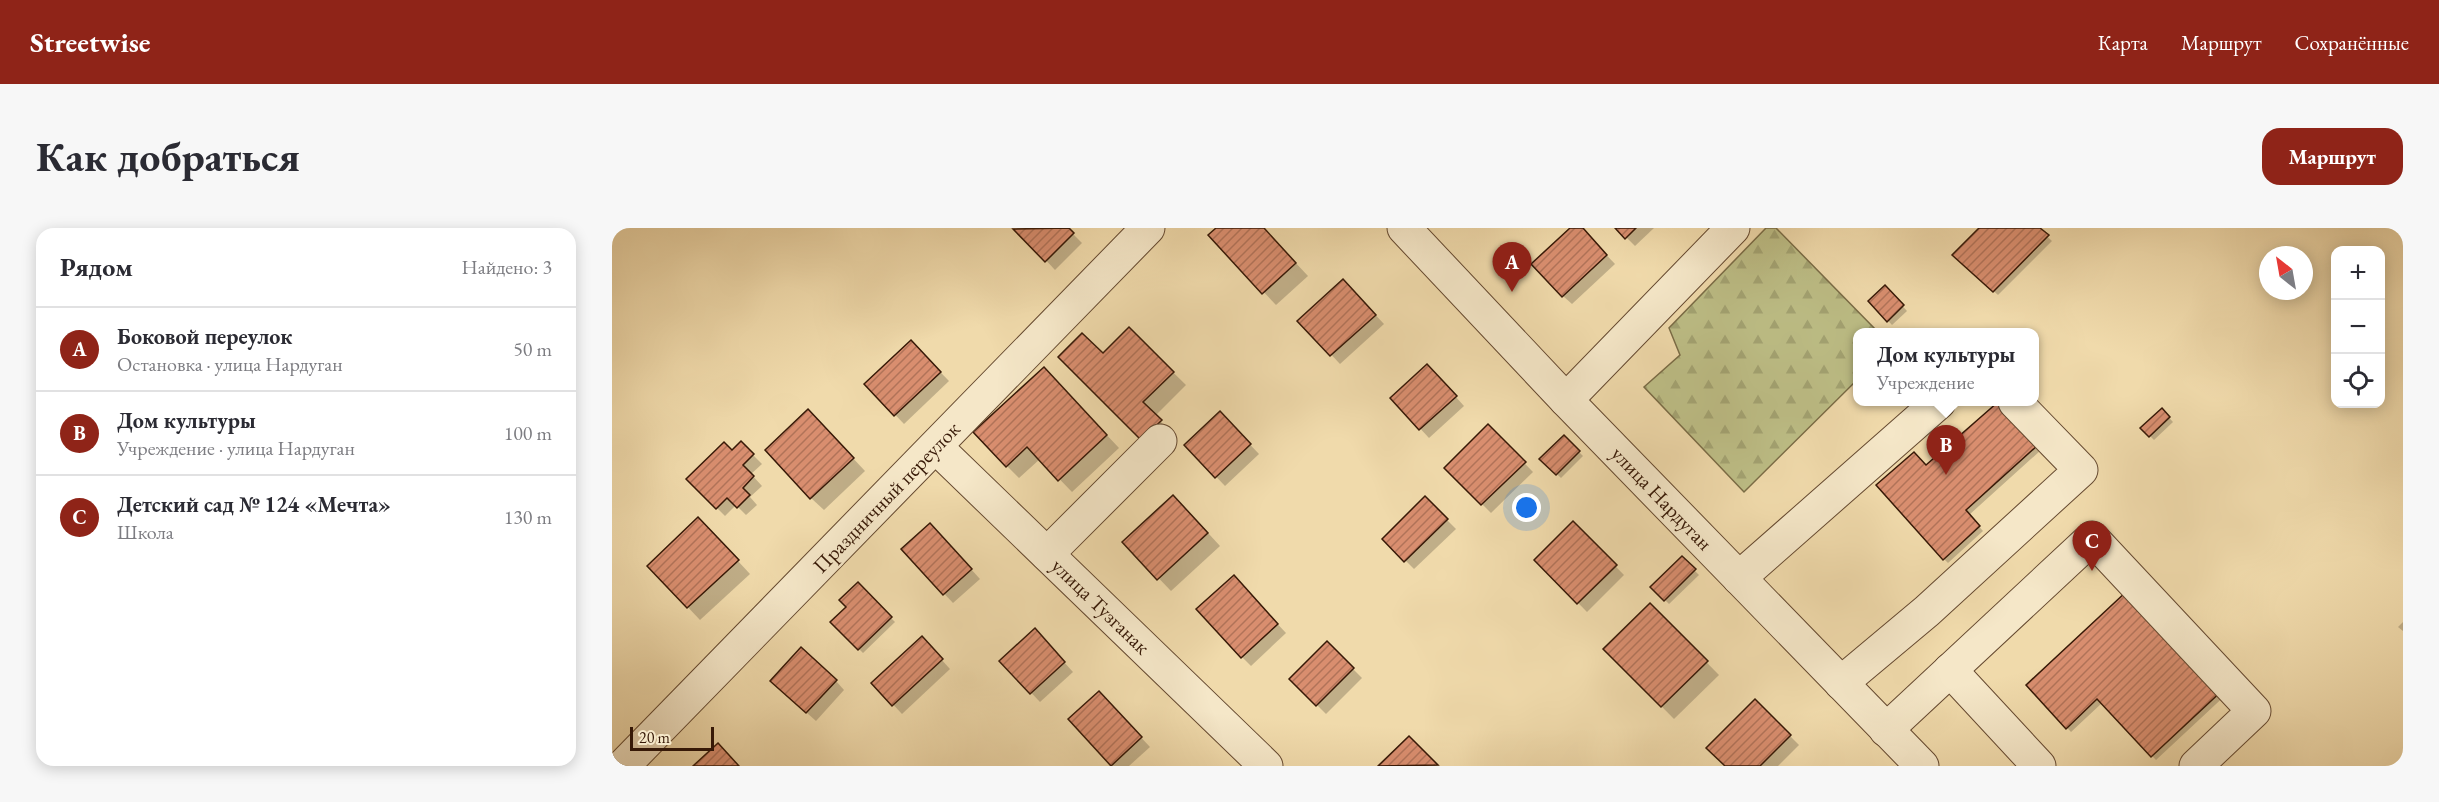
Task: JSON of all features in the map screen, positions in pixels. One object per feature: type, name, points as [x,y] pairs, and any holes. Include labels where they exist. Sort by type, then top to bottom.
[{"type":"street","name":"Праздничный переулок","points":[[623,766],[1148,228]]},
{"type":"street","name":"улица Нардуган","points":[[1404,228],[1566,400],[1922,766]]},
{"type":"street","points":[[1566,400],[1733,228]]},
{"type":"street","points":[[1738,578],[1934,406]]},
{"type":"street","points":[[1841,683],[1927,611],[2080,471],[2019,406]]},
{"type":"street","points":[[1047,554],[1160,441]]},
{"type":"street","name":"улица Тузганак","points":[[936,447],[1266,766]]},
{"type":"street","points":[[1886,729],[2092,538],[2254,711],[2196,766]]},
{"type":"street","points":[[1950,669],[2039,766]]},
{"type":"green space","points":[[1766,228],[1776,228],[1874,328],[1853,328],[1853,384],[1744,492],[1644,387],[1680,355],[1669,328]]},
{"type":"building","points":[[1069,228],[1074,233],[1045,262],[1013,229]]},
{"type":"building","points":[[1216,228],[1264,228],[1296,263],[1262,294],[1208,235]]},
{"type":"building","points":[[1570,228],[1583,228],[1607,255],[1562,297],[1531,264]]},
{"type":"building","points":[[1615,228],[1636,228],[1625,239]]},
{"type":"building","points":[[1979,228],[2040,228],[2049,235],[1993,292],[1952,255]]},
{"type":"building","points":[[1343,279],[1376,315],[1330,356],[1297,321]]},
{"type":"building","points":[[1885,285],[1904,305],[1887,322],[1868,301]]},
{"type":"building","points":[[1129,327],[1174,372],[1143,402],[1162,420],[1141,440],[1058,357],[1082,333],[1103,353]]},
{"type":"building","points":[[911,340],[941,372],[894,416],[864,384]]},
{"type":"building","points":[[1427,364],[1457,396],[1419,430],[1390,398]]},
{"type":"building","points":[[1044,367],[1107,435],[1058,481],[1027,447],[1006,467],[973,432]]},
{"type":"building","points":[[1993,406],[2002,406],[2038,445],[1966,510],[1980,526],[1943,560],[1876,485],[1914,452],[1926,465]]},
{"type":"building","points":[[2162,408],[2170,417],[2149,437],[2140,428]]},
{"type":"building","points":[[808,409],[854,458],[810,499],[765,450]]},
{"type":"building","points":[[1220,411],[1251,444],[1215,478],[1184,445]]},
{"type":"building","points":[[1488,424],[1526,462],[1481,505],[1444,468]]},
{"type":"building","points":[[1564,435],[1580,451],[1556,475],[1539,459]]},
{"type":"building","points":[[741,441],[754,454],[743,465],[754,476],[743,488],[750,495],[737,508],[727,498],[716,509],[686,479],[724,442],[732,450]]},
{"type":"building","points":[[1173,495],[1208,533],[1157,580],[1122,542]]},
{"type":"building","points":[[1425,496],[1448,519],[1404,562],[1382,539]]},
{"type":"building","points":[[698,517],[739,560],[687,608],[647,566]]},
{"type":"building","points":[[1573,521],[1617,565],[1577,604],[1534,560]]},
{"type":"building","points":[[930,523],[972,569],[943,595],[901,549]]},
{"type":"building","points":[[1682,556],[1696,569],[1664,601],[1650,587]]},
{"type":"building","points":[[1234,575],[1278,624],[1241,658],[1196,609]]},
{"type":"building","points":[[858,582],[892,617],[858,650],[830,622],[846,607],[839,600]]},
{"type":"building","points":[[2127,591],[2227,686],[2151,757],[2097,699],[2066,729],[2026,685]]},
{"type":"building","points":[[1650,603],[1708,661],[1661,707],[1603,649]]},
{"type":"building","points":[[1035,628],[1065,662],[1030,694],[999,661]]},
{"type":"building","points":[[922,636],[943,659],[892,706],[871,683]]},
{"type":"building","points":[[1327,641],[1354,668],[1316,706],[1289,679]]},
{"type":"building","points":[[801,647],[837,680],[806,713],[770,681]]},
{"type":"building","points":[[1099,691],[1142,737],[1111,766],[1068,719]]},
{"type":"building","points":[[1755,699],[1791,735],[1760,766],[1725,766],[1706,748]]},
{"type":"building","points":[[1409,736],[1438,765],[1378,766]]},
{"type":"building","points":[[718,743],[739,766],[693,766]]},
{"type":"place","name":"Боковой переулок","points":[[1512,292]]},
{"type":"place","name":"Дом культуры","points":[[1946,475]]},
{"type":"place","name":"Детский сад № 124 «Мечта»","points":[[2092,571]]}]
